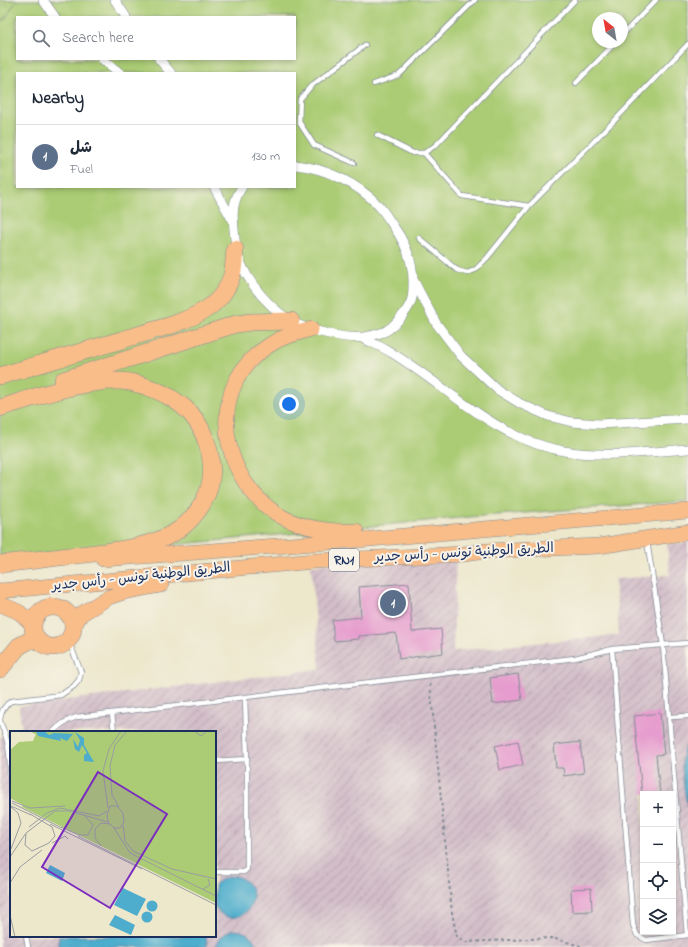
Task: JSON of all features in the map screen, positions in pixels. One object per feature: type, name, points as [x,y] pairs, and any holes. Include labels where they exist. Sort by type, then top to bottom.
[{"type":"highway","points":[[0,376],[172,325],[198,315],[210,307],[227,288],[232,274],[235,249]]},
{"type":"highway","points":[[0,399],[236,324],[291,321]]},
{"type":"highway","points":[[0,372],[42,363]]},
{"type":"highway","points":[[0,408],[46,394],[98,382],[114,381],[141,385],[153,389],[178,402],[191,414],[206,440],[211,468],[211,479],[202,505],[184,527],[171,535],[134,548],[0,565]]},
{"type":"highway","points":[[0,669],[34,631],[36,618],[40,612],[47,608],[54,607],[67,613],[71,620],[70,633],[61,645],[52,647],[43,644],[34,631]]},
{"type":"main road","points":[[311,329],[284,337],[255,356],[248,363],[234,386],[228,401],[226,417],[227,434],[230,450],[236,466],[244,479],[263,503],[277,514],[303,524],[343,532],[443,532]]},
{"type":"main road","name":"الطريق الوطنية تونس - رأس جدير","points":[[0,565],[248,548],[688,511]]},
{"type":"main road","name":"الطريق الوطنية تونس - رأس جدير","points":[[0,591],[170,576],[244,567],[314,561],[599,546],[688,532]]},
{"type":"main road","points":[[70,633],[81,614],[110,597],[151,587],[214,578],[244,567]]},
{"type":"main road","points":[[0,604],[19,612],[34,631]]},
{"type":"street","points":[[43,0],[54,16]]},
{"type":"street","points":[[115,0],[125,16]]},
{"type":"street","points":[[103,60],[119,72]]},
{"type":"street","points":[[160,60],[170,72]]},
{"type":"street","points":[[296,162],[340,179],[359,189],[379,205],[400,235],[411,263],[413,280],[412,299],[406,313],[385,331],[362,338]]},
{"type":"street","points":[[296,165],[308,167]]},
{"type":"street","points":[[215,188],[233,222]]},
{"type":"street","points":[[241,188],[236,196],[233,208],[235,249],[247,278],[261,294],[291,321],[332,335],[362,338],[392,353],[499,427],[536,444],[563,451],[589,454],[625,454],[688,449]]},
{"type":"street","points":[[413,280],[436,323],[461,356],[498,390],[521,404],[548,416],[572,422],[599,424],[688,419]]},
{"type":"lane","points":[[374,84],[399,75],[475,0]]},
{"type":"lane","points":[[377,135],[413,153],[424,153],[436,145],[575,0]]},
{"type":"lane","points":[[628,29],[656,0]]},
{"type":"lane","points":[[419,238],[457,270],[467,273],[476,270],[529,206],[688,44]]},
{"type":"lane","points":[[354,162],[314,145],[299,122],[300,99],[311,86],[365,45]]},
{"type":"lane","points":[[576,83],[610,48]]},
{"type":"lane","points":[[424,153],[462,196],[529,206]]},
{"type":"lane","points":[[612,649],[633,925],[637,935],[646,940],[687,935],[663,645],[646,539]]},
{"type":"lane","points":[[10,781],[7,737],[1,725],[0,719],[3,710],[11,701],[61,695],[74,686],[79,680],[81,672],[70,633]]},
{"type":"lane","points":[[54,731],[67,720],[77,717],[575,658],[612,649],[688,643]]},
{"type":"lane","points":[[216,872],[244,872],[247,869],[247,759],[245,697]]},
{"type":"lane","points":[[112,713],[114,731]]},
{"type":"lane","points":[[670,717],[688,716]]},
{"type":"lane","points":[[216,761],[247,759]]},
{"type":"lane","points":[[26,937],[28,947]]},
{"type":"path","points":[[430,675],[452,913],[457,937],[466,942],[552,938],[584,947]]},
{"type":"shaded area","points":[[688,542],[688,947],[0,947],[0,737],[10,736],[10,937],[216,937],[216,731],[22,731],[19,706],[320,669],[311,565],[456,554],[453,651],[619,635],[615,579],[670,575],[667,544]]},
{"type":"green space","points":[[0,0],[688,0],[688,501],[469,517],[0,561]]},
{"type":"green space","points":[[0,0],[17,0],[4,20],[0,21]]},
{"type":"water","points":[[688,744],[688,808],[684,789],[682,757]]},
{"type":"water","points":[[235,876],[247,882],[252,891],[253,900],[249,908],[242,914],[234,917],[224,916],[216,909],[216,884],[219,881]]},
{"type":"water","points":[[231,930],[240,931],[247,934],[253,939],[257,947],[216,947],[218,941]]},
{"type":"water","points":[[59,937],[206,937],[207,947],[59,947]]},
{"type":"building","points":[[409,583],[412,632],[441,629],[443,653],[399,659],[396,633],[359,636],[359,639],[334,641],[332,620],[361,617],[359,587]]},
{"type":"building","points":[[518,674],[522,700],[493,704],[490,678]]},
{"type":"building","points":[[660,713],[664,754],[656,755],[660,791],[642,791],[634,716]]},
{"type":"building","points":[[518,741],[523,765],[500,770],[495,746]]},
{"type":"building","points":[[580,742],[584,773],[564,776],[563,768],[556,768],[554,745]]},
{"type":"building","points":[[591,888],[592,911],[572,912],[571,889]]},
{"type":"place","name":"شل","points":[[393,603]]}]
